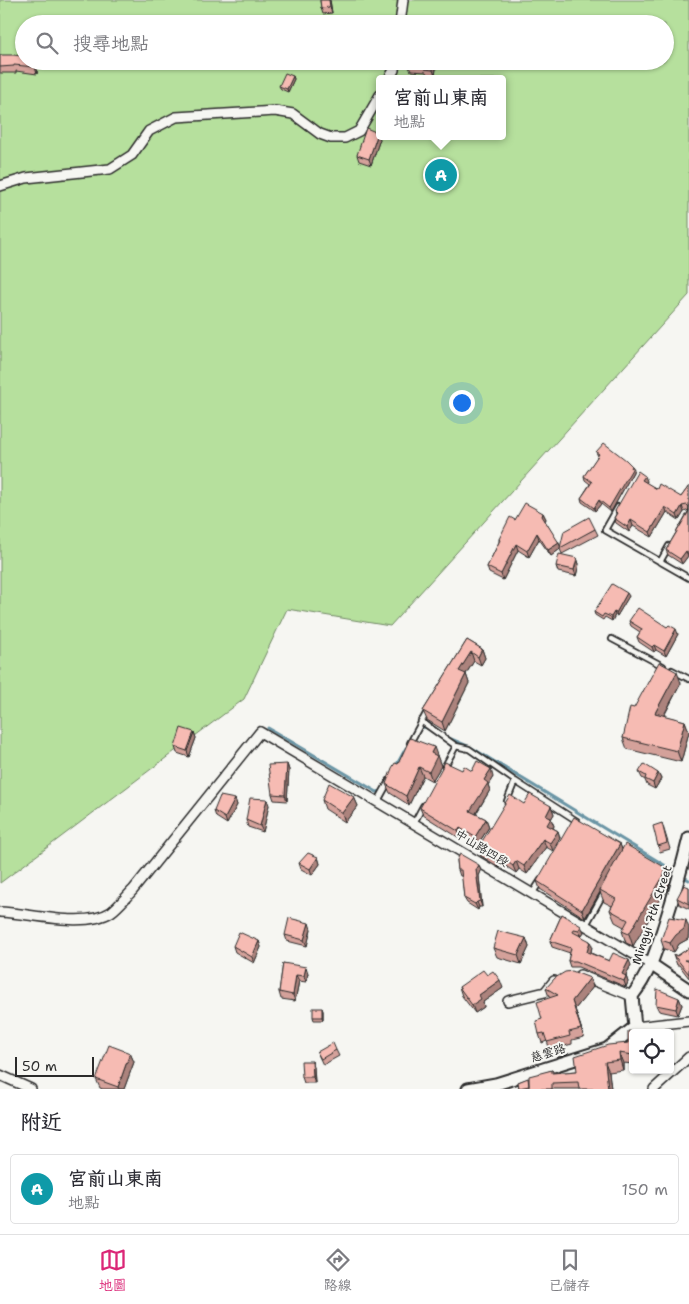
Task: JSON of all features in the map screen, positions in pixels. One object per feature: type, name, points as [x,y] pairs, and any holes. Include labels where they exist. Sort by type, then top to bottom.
[{"type":"street","points":[[401,15],[403,0]]},
{"type":"street","points":[[0,186],[26,178],[110,169],[132,155],[149,131],[176,117],[275,111],[293,114],[320,134],[331,138],[345,138],[359,131],[376,102]]},
{"type":"street","name":"中山路四段","points":[[0,912],[66,920],[94,919],[111,912],[133,890],[260,732],[414,823],[477,855],[532,894],[652,965],[689,990]]},
{"type":"street","name":"Mingyi 7th Street","points":[[632,996],[652,965],[689,838]]},
{"type":"street","points":[[571,973],[576,973],[632,996],[635,1027],[689,1021]]},
{"type":"street","points":[[508,1001],[545,992],[554,981],[560,978]]},
{"type":"street","name":"慈雲路","points":[[468,1089],[496,1084],[607,1049],[635,1027]]},
{"type":"street","points":[[654,1089],[689,1057]]},
{"type":"street","points":[[0,1075],[31,1089]]},
{"type":"lane","points":[[623,499],[605,530],[689,578]]},
{"type":"lane","points":[[660,562],[674,538]]},
{"type":"lane","points":[[612,639],[689,679]]},
{"type":"lane","points":[[408,745],[430,706]]},
{"type":"lane","points":[[421,721],[456,746],[469,749],[583,825]]},
{"type":"lane","points":[[442,771],[456,746]]},
{"type":"lane","points":[[378,802],[391,778]]},
{"type":"lane","points":[[504,807],[515,781]]},
{"type":"lane","points":[[414,823],[428,797]]},
{"type":"lane","points":[[571,828],[576,820]]},
{"type":"lane","points":[[532,894],[542,878]]},
{"type":"lane","points":[[586,925],[609,884]]},
{"type":"green space","points":[[0,0],[689,0],[689,295],[390,626],[287,609],[244,699],[0,883]]},
{"type":"building","points":[[320,0],[329,0],[330,7],[321,8]]},
{"type":"building","points":[[0,55],[15,55],[14,66],[0,67]]},
{"type":"building","points":[[285,73],[293,76],[287,89],[279,86]]},
{"type":"building","points":[[366,128],[376,132],[376,139],[369,159],[357,155]]},
{"type":"building","points":[[604,443],[626,460],[632,466],[632,469],[609,508],[599,500],[594,508],[581,498],[592,482],[584,476],[599,454],[596,452]]},
{"type":"building","points":[[638,471],[645,476],[642,480],[657,489],[659,484],[681,497],[689,486],[689,507],[687,505],[682,506],[677,515],[665,507],[650,532],[631,520],[627,527],[614,518],[617,513],[615,511]]},
{"type":"building","points":[[525,503],[543,513],[542,516],[559,543],[548,550],[537,533],[527,551],[516,544],[501,574],[487,567],[510,517],[515,520]]},
{"type":"building","points":[[689,511],[689,553],[686,551],[680,559],[666,550]]},
{"type":"building","points":[[589,517],[595,529],[560,548],[564,531]]},
{"type":"building","points":[[559,554],[577,558],[574,570],[556,566]]},
{"type":"building","points":[[612,584],[627,593],[616,613],[614,612],[611,617],[604,614],[602,617],[594,612]]},
{"type":"building","points":[[638,608],[667,627],[669,625],[676,629],[664,651],[654,645],[652,647],[637,637],[642,629],[629,621]]},
{"type":"building","points":[[467,640],[482,649],[478,657],[471,652],[459,671],[466,674],[442,722],[423,711]]},
{"type":"building","points":[[659,662],[677,672],[655,713],[685,721],[677,751],[623,738],[630,707],[634,708]]},
{"type":"building","points":[[181,728],[194,732],[187,751],[175,747]]},
{"type":"building","points":[[410,738],[434,747],[431,753],[437,756],[429,772],[419,767],[406,796],[386,784],[392,768],[395,763],[398,764]]},
{"type":"building","points":[[477,761],[491,769],[484,780],[488,783],[470,811],[486,819],[475,837],[460,828],[458,831],[420,808],[445,762],[462,770],[464,766],[472,771]]},
{"type":"building","points":[[287,764],[285,795],[272,794],[268,765]]},
{"type":"building","points":[[644,764],[658,773],[653,783],[645,779],[646,776],[639,772]]},
{"type":"building","points":[[329,783],[354,797],[342,813],[322,800]]},
{"type":"building","points":[[530,794],[551,806],[546,816],[551,818],[547,825],[558,831],[550,843],[543,839],[524,866],[516,861],[513,866],[498,855],[496,859],[478,848],[510,795],[524,804]]},
{"type":"building","points":[[220,796],[235,799],[225,818],[214,811]]},
{"type":"building","points":[[250,798],[267,799],[260,826],[246,820]]},
{"type":"building","points":[[574,817],[620,844],[582,910],[537,881]]},
{"type":"building","points":[[662,823],[667,843],[658,846],[653,826]]},
{"type":"building","points":[[625,844],[666,868],[664,875],[629,934],[622,931],[628,920],[610,910],[616,899],[600,890]]},
{"type":"building","points":[[308,853],[318,857],[310,869],[299,863]]},
{"type":"building","points":[[460,854],[479,865],[476,870],[480,901],[475,904],[464,898],[461,870],[458,870],[457,860]]},
{"type":"building","points":[[684,885],[689,887],[689,904],[677,898]]},
{"type":"building","points":[[562,914],[581,926],[579,930],[574,929],[573,932],[590,941],[587,952],[609,961],[613,953],[629,960],[622,974],[626,976],[624,981],[576,961],[568,961],[571,948],[550,941]]},
{"type":"building","points":[[669,917],[686,920],[684,929],[670,943],[661,940]]},
{"type":"building","points":[[289,918],[309,923],[304,940],[285,935]]},
{"type":"building","points":[[498,931],[526,938],[518,955],[493,948]]},
{"type":"building","points":[[239,932],[259,941],[252,957],[233,946]]},
{"type":"building","points":[[689,948],[689,960],[684,960],[689,962],[689,974],[674,958],[673,954],[677,956]]},
{"type":"building","points":[[283,963],[306,967],[304,976],[296,975],[293,995],[279,992]]},
{"type":"building","points":[[483,970],[487,975],[493,971],[500,980],[479,995],[481,999],[472,1005],[459,987]]},
{"type":"building","points":[[572,971],[590,978],[572,1001],[581,1029],[569,1032],[570,1036],[547,1042],[544,1033],[539,1034],[536,1021],[542,1019],[537,1002],[558,995],[546,988],[555,978],[565,972]]},
{"type":"building","points":[[657,989],[679,998],[676,1009],[656,1005]]},
{"type":"building","points":[[313,1008],[322,1008],[322,1017],[313,1017]]},
{"type":"building","points":[[628,1031],[629,1054],[619,1053],[620,1060],[605,1062],[608,1089],[579,1089],[578,1082],[552,1083],[552,1089],[529,1089],[529,1076],[552,1070],[552,1073],[577,1071],[575,1056],[608,1045],[628,1043]]},
{"type":"building","points":[[333,1043],[336,1050],[321,1059],[317,1052]]},
{"type":"building","points":[[109,1045],[130,1053],[118,1087],[96,1079]]},
{"type":"building","points":[[301,1061],[312,1061],[313,1077],[302,1077]]},
{"type":"building","points":[[528,1078],[529,1086],[519,1088],[518,1082]]},
{"type":"waterway","points":[[419,728],[425,727],[432,730]]},
{"type":"waterway","points":[[268,728],[377,792],[383,789]]},
{"type":"waterway","points":[[444,736],[472,748],[689,880]]},
{"type":"waterway","points":[[396,766],[406,748]]},
{"type":"place","name":"宮前山東南","points":[[441,175]]}]
